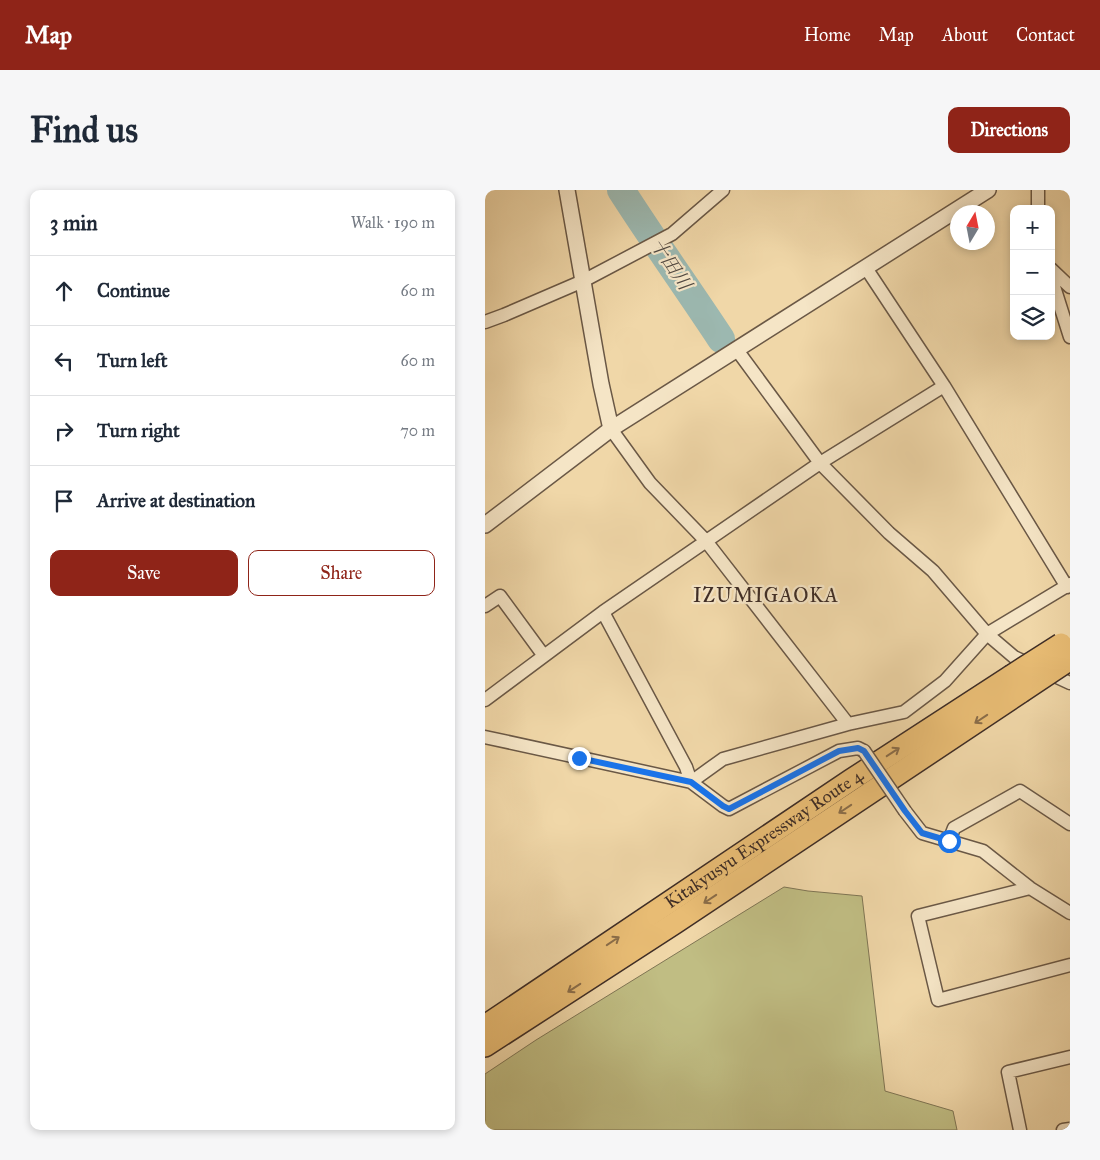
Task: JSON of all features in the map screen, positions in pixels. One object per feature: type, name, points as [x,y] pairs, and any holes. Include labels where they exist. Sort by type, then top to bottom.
[{"type":"highway","name":"Kitakyusyu Expressway Route 4","points":[[485,1046],[683,917],[1016,684],[1068,650]]},
{"type":"highway","name":"Kitakyusyu Expressway Route 4","points":[[485,1026],[851,780],[1016,684]]},
{"type":"street","points":[[567,190],[601,384],[611,429],[650,483],[706,541],[848,724]]},
{"type":"street","points":[[485,322],[583,281],[672,234],[723,190]]},
{"type":"street","points":[[485,525],[611,429],[988,190]]},
{"type":"street","points":[[1037,190],[1038,205]]},
{"type":"street","points":[[691,782],[723,759],[848,724],[904,712],[945,681],[987,634],[1069,585],[866,268]]},
{"type":"street","points":[[1055,274],[1070,288]]},
{"type":"street","points":[[1055,291],[1070,338]]},
{"type":"street","points":[[737,350],[820,463],[889,533],[933,571],[987,634],[1014,657],[1070,683]]},
{"type":"street","points":[[485,700],[603,612],[706,541],[820,463],[943,386]]},
{"type":"street","points":[[485,606],[500,596],[544,656]]},
{"type":"street","points":[[603,612],[686,766],[691,782]]},
{"type":"street","points":[[485,737],[691,782],[729,809],[839,751],[858,748],[864,751],[922,833],[983,851],[1030,888],[1070,913]]},
{"type":"street","points":[[949,841],[954,828],[1020,791],[1070,824]]},
{"type":"street","points":[[1030,888],[918,916],[938,1000],[1070,965]]},
{"type":"street","points":[[1020,1130],[1008,1072],[1070,1057]]},
{"type":"street","points":[[1063,1130],[1070,1129]]},
{"type":"shaded area","points":[[784,887],[862,896],[885,1091],[953,1111],[957,1130],[485,1130],[485,1074],[536,1040]]},
{"type":"waterway","name":"十田川","points":[[621,190],[721,339]]},
{"type":"district","name":"IZUMIGAOKA","points":[[766,595]]},
{"type":"route","points":[[579,758],[691,782],[729,809],[839,751],[858,748],[864,751],[922,833],[949,841]]}]
